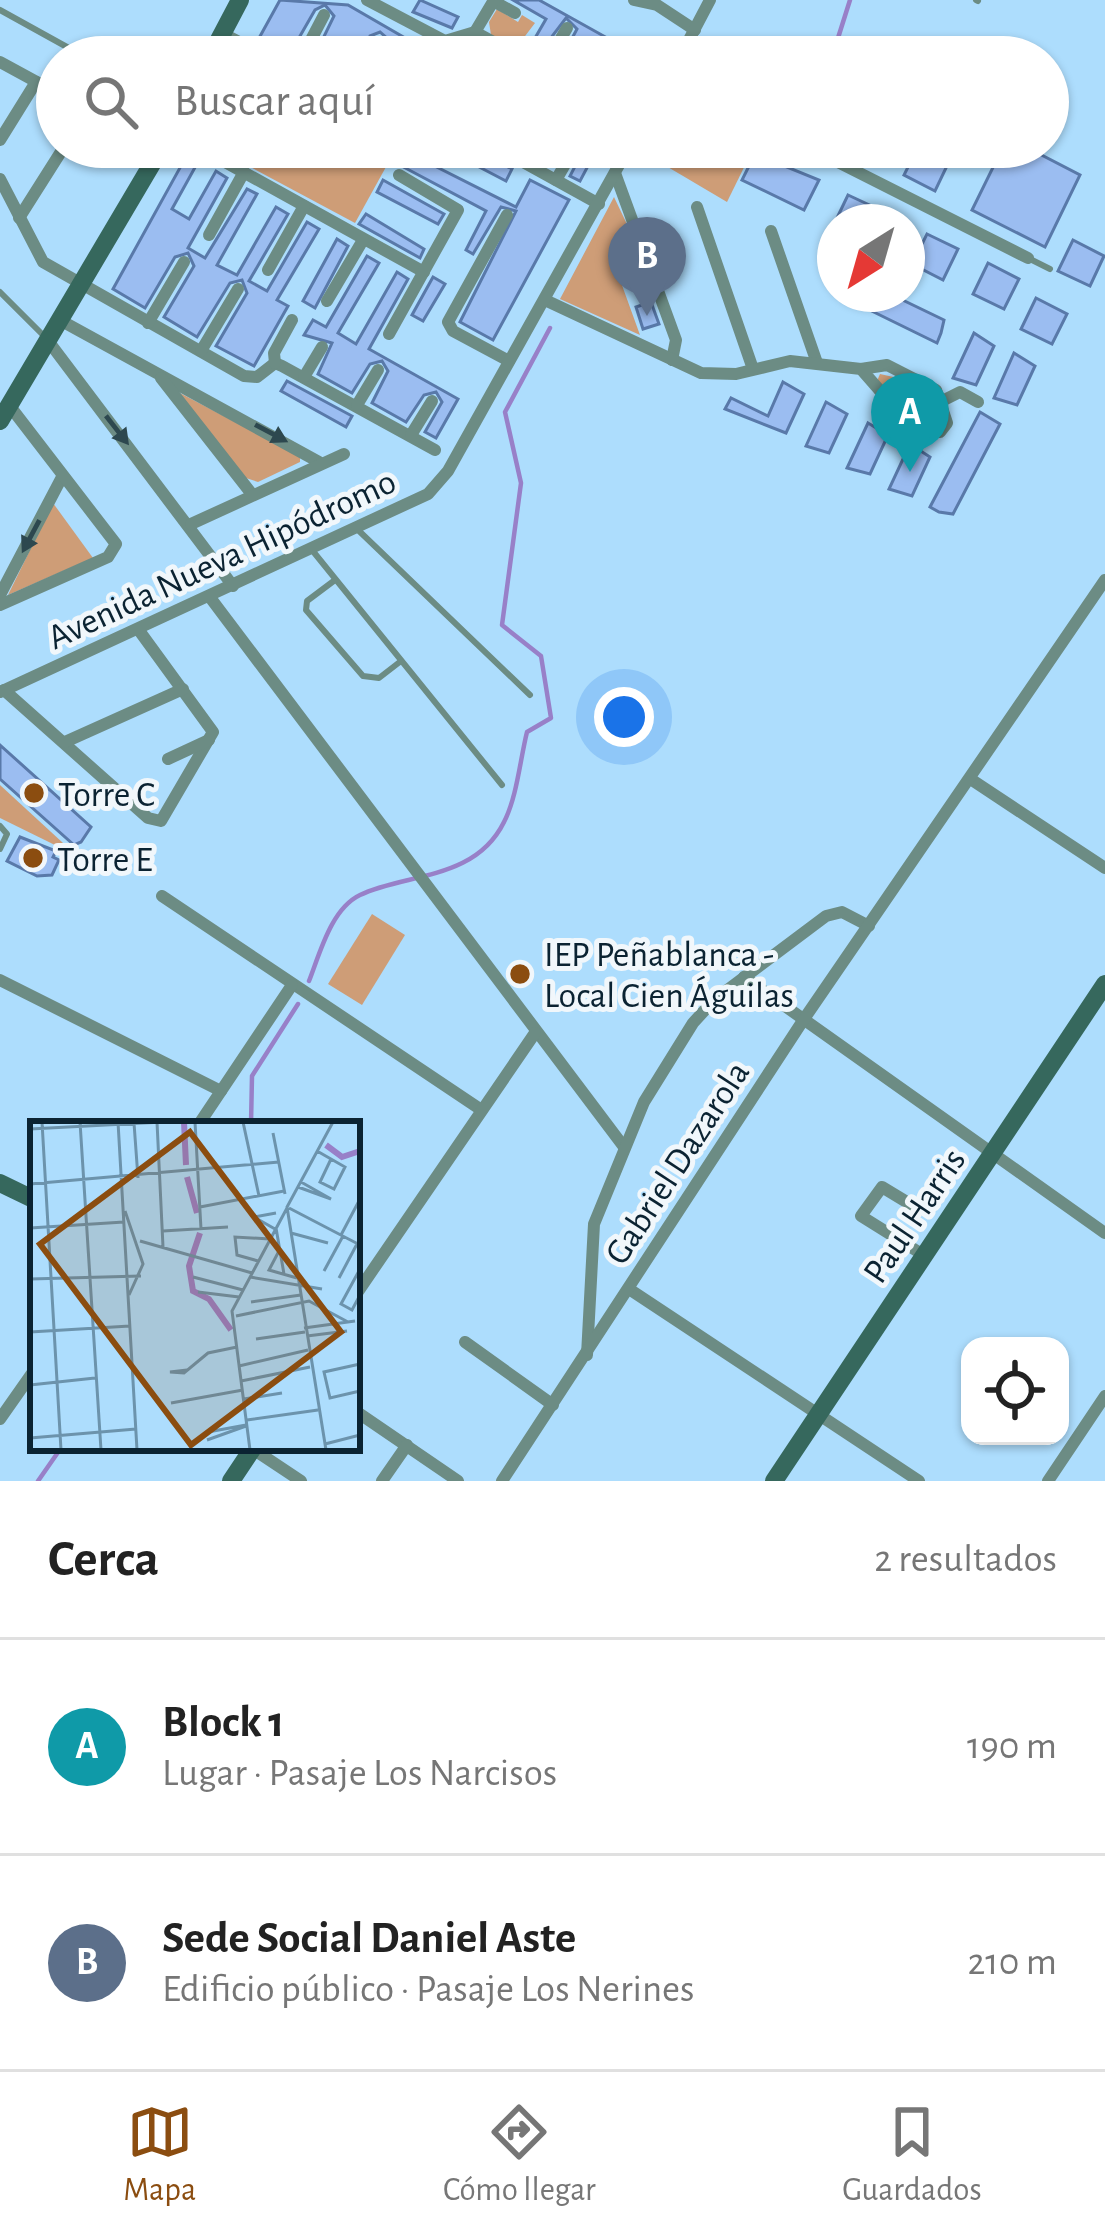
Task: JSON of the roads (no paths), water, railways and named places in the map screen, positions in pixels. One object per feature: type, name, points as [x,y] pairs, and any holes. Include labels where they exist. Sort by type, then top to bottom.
[{"type":"street","points":[[220,36],[240,0]]},
{"type":"street","points":[[367,0],[435,36]]},
{"type":"street","points":[[399,17],[408,0]]},
{"type":"street","points":[[462,36],[476,32],[494,0],[515,13]]},
{"type":"street","points":[[634,0],[658,5],[695,30]]},
{"type":"street","points":[[692,36],[710,0]]},
{"type":"street","points":[[313,36],[324,15]]},
{"type":"street","points":[[562,36],[566,28]]},
{"type":"street","points":[[476,32],[483,36]]},
{"type":"street","points":[[222,33],[228,36]]},
{"type":"street","points":[[0,62],[36,82],[0,140]]},
{"type":"street","points":[[20,218],[51,168]]},
{"type":"street","points":[[0,605],[116,550],[113,538],[4,413],[148,168]]},
{"type":"street","points":[[237,168],[424,272]]},
{"type":"street","points":[[535,168],[599,204]]},
{"type":"street","points":[[556,181],[563,168]]},
{"type":"street","name":"Avenida Nueva Hipódromo","points":[[2,691],[415,502],[439,484],[618,168]]},
{"type":"street","points":[[850,168],[1028,258]]},
{"type":"street","points":[[209,235],[244,172]]},
{"type":"street","points":[[615,172],[676,340],[672,360]]},
{"type":"street","points":[[389,334],[458,211],[399,175]]},
{"type":"street","points":[[0,179],[38,258],[251,378],[275,363]]},
{"type":"street","points":[[268,270],[304,206]]},
{"type":"street","points":[[697,208],[753,369]]},
{"type":"street","points":[[507,214],[448,322],[453,331],[509,361]]},
{"type":"street","points":[[771,231],[816,360]]},
{"type":"street","points":[[327,301],[363,240]]},
{"type":"street","points":[[148,323],[184,262]]},
{"type":"street","points":[[201,351],[238,289]]},
{"type":"street","points":[[545,300],[672,360],[717,375],[816,360],[861,369],[887,365],[915,375],[936,390],[947,423],[940,432],[916,432],[861,369]]},
{"type":"street","points":[[57,318],[319,462]]},
{"type":"street","points":[[275,363],[274,352],[292,320]]},
{"type":"street","points":[[46,337],[191,524],[233,586]]},
{"type":"street","points":[[304,377],[322,347]]},
{"type":"street","points":[[275,363],[435,450]]},
{"type":"street","points":[[357,405],[378,370]]},
{"type":"street","points":[[157,372],[251,494]]},
{"type":"street","points":[[941,401],[960,392],[978,401]]},
{"type":"street","points":[[411,435],[432,401]]},
{"type":"street","points":[[191,524],[344,454]]},
{"type":"street","points":[[0,595],[62,477]]},
{"type":"street","name":"Gabriel Dazarola","points":[[502,1481],[805,1019],[1105,580]]},
{"type":"street","points":[[209,596],[624,1147]]},
{"type":"street","points":[[2,691],[158,822],[210,740],[212,726],[138,629]]},
{"type":"street","points":[[65,742],[183,689]]},
{"type":"street","points":[[168,759],[210,740]]},
{"type":"street","points":[[972,779],[1105,868]]},
{"type":"street","points":[[163,896],[481,1109]]},
{"type":"street","points":[[587,1355],[594,1224],[655,1083],[693,1024],[744,977],[826,916],[842,912],[869,926]]},
{"type":"street","points":[[744,977],[1105,1233]]},
{"type":"street","points":[[0,980],[221,1091]]},
{"type":"street","name":"Paul Harris","points":[[774,1481],[1105,984]]},
{"type":"street","points":[[202,1121],[292,985]]},
{"type":"street","points":[[360,1289],[536,1033]]},
{"type":"street","points":[[0,1183],[30,1198]]},
{"type":"street","points":[[920,1210],[882,1187],[861,1216],[925,1256]]},
{"type":"street","points":[[629,1289],[919,1481]]},
{"type":"street","points":[[465,1342],[553,1405]]},
{"type":"street","points":[[0,1419],[30,1376]]},
{"type":"street","points":[[1048,1481],[1105,1396]]},
{"type":"street","points":[[360,1414],[458,1481]]},
{"type":"street","points":[[382,1481],[407,1445]]},
{"type":"street","points":[[232,1481],[252,1451]]},
{"type":"street","points":[[256,1451],[301,1481]]},
{"type":"lane","points":[[0,10],[47,36]]},
{"type":"lane","points":[[1028,258],[1049,269]]},
{"type":"lane","points":[[0,292],[46,337]]},
{"type":"lane","points":[[357,529],[530,695]]},
{"type":"lane","points":[[312,550],[502,785]]},
{"type":"lane","points":[[335,580],[307,602],[306,610],[363,676],[379,679],[401,662]]},
{"type":"lane","points":[[0,826],[7,834],[0,849]]},
{"type":"waterway","points":[[839,36],[850,0]]},
{"type":"waterway","points":[[309,981],[328,933],[350,902],[378,888],[458,865],[491,841],[512,801],[527,732],[551,718],[541,656],[502,625],[521,483],[505,412],[550,328]]},
{"type":"waterway","points":[[251,1121],[252,1076],[298,1004]]},
{"type":"waterway","points":[[38,1481],[59,1451]]},
{"type":"place","name":"Sede Social Daniel Aste","points":[[647,316]]},
{"type":"place","name":"Block 1","points":[[910,472]]},
{"type":"place","name":"Torre C","points":[[34,793]]},
{"type":"place","name":"Torre E","points":[[33,858]]},
{"type":"place","name":"IEP Peñablanca - Local Cien Águilas","points":[[520,974]]}]
